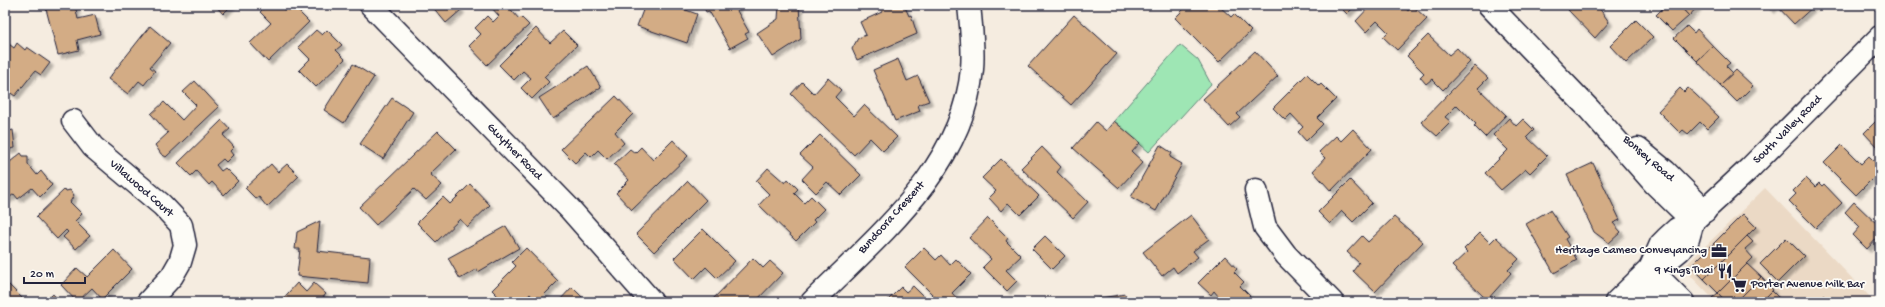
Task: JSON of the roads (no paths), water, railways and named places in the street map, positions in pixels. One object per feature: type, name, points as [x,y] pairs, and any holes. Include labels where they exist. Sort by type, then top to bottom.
[{"type":"street","name":"Gwyther Road","points":[[371,5],[569,208],[652,302]]},
{"type":"street","name":"Bundoora Crescent","points":[[812,302],[906,207],[938,165],[956,129],[966,97],[972,69],[969,5]]},
{"type":"street","name":"Bonsey Road","points":[[1489,5],[1589,109],[1666,172],[1699,216]]},
{"type":"street","name":"South Valley Road","points":[[1616,302],[1643,276],[1661,244],[1677,229],[1699,216],[1749,169],[1880,37]]},
{"type":"street","name":"Villawood Court","points":[[74,121],[93,147],[162,205],[181,226],[185,245],[180,262],[172,276],[148,302]]},
{"type":"street","points":[[1256,190],[1265,227],[1286,255],[1332,302]]},
{"type":"street","points":[[1643,276],[1657,302]]},
{"type":"street","points":[[1643,276],[1683,302]]},
{"type":"place","name":"Heritage Cameo Conveyancing","points":[[1719,251]]},
{"type":"place","name":"9 Kings Thai","points":[[1725,271]]},
{"type":"place","name":"Porter Avenue Milk Bar","points":[[1739,285]]}]
